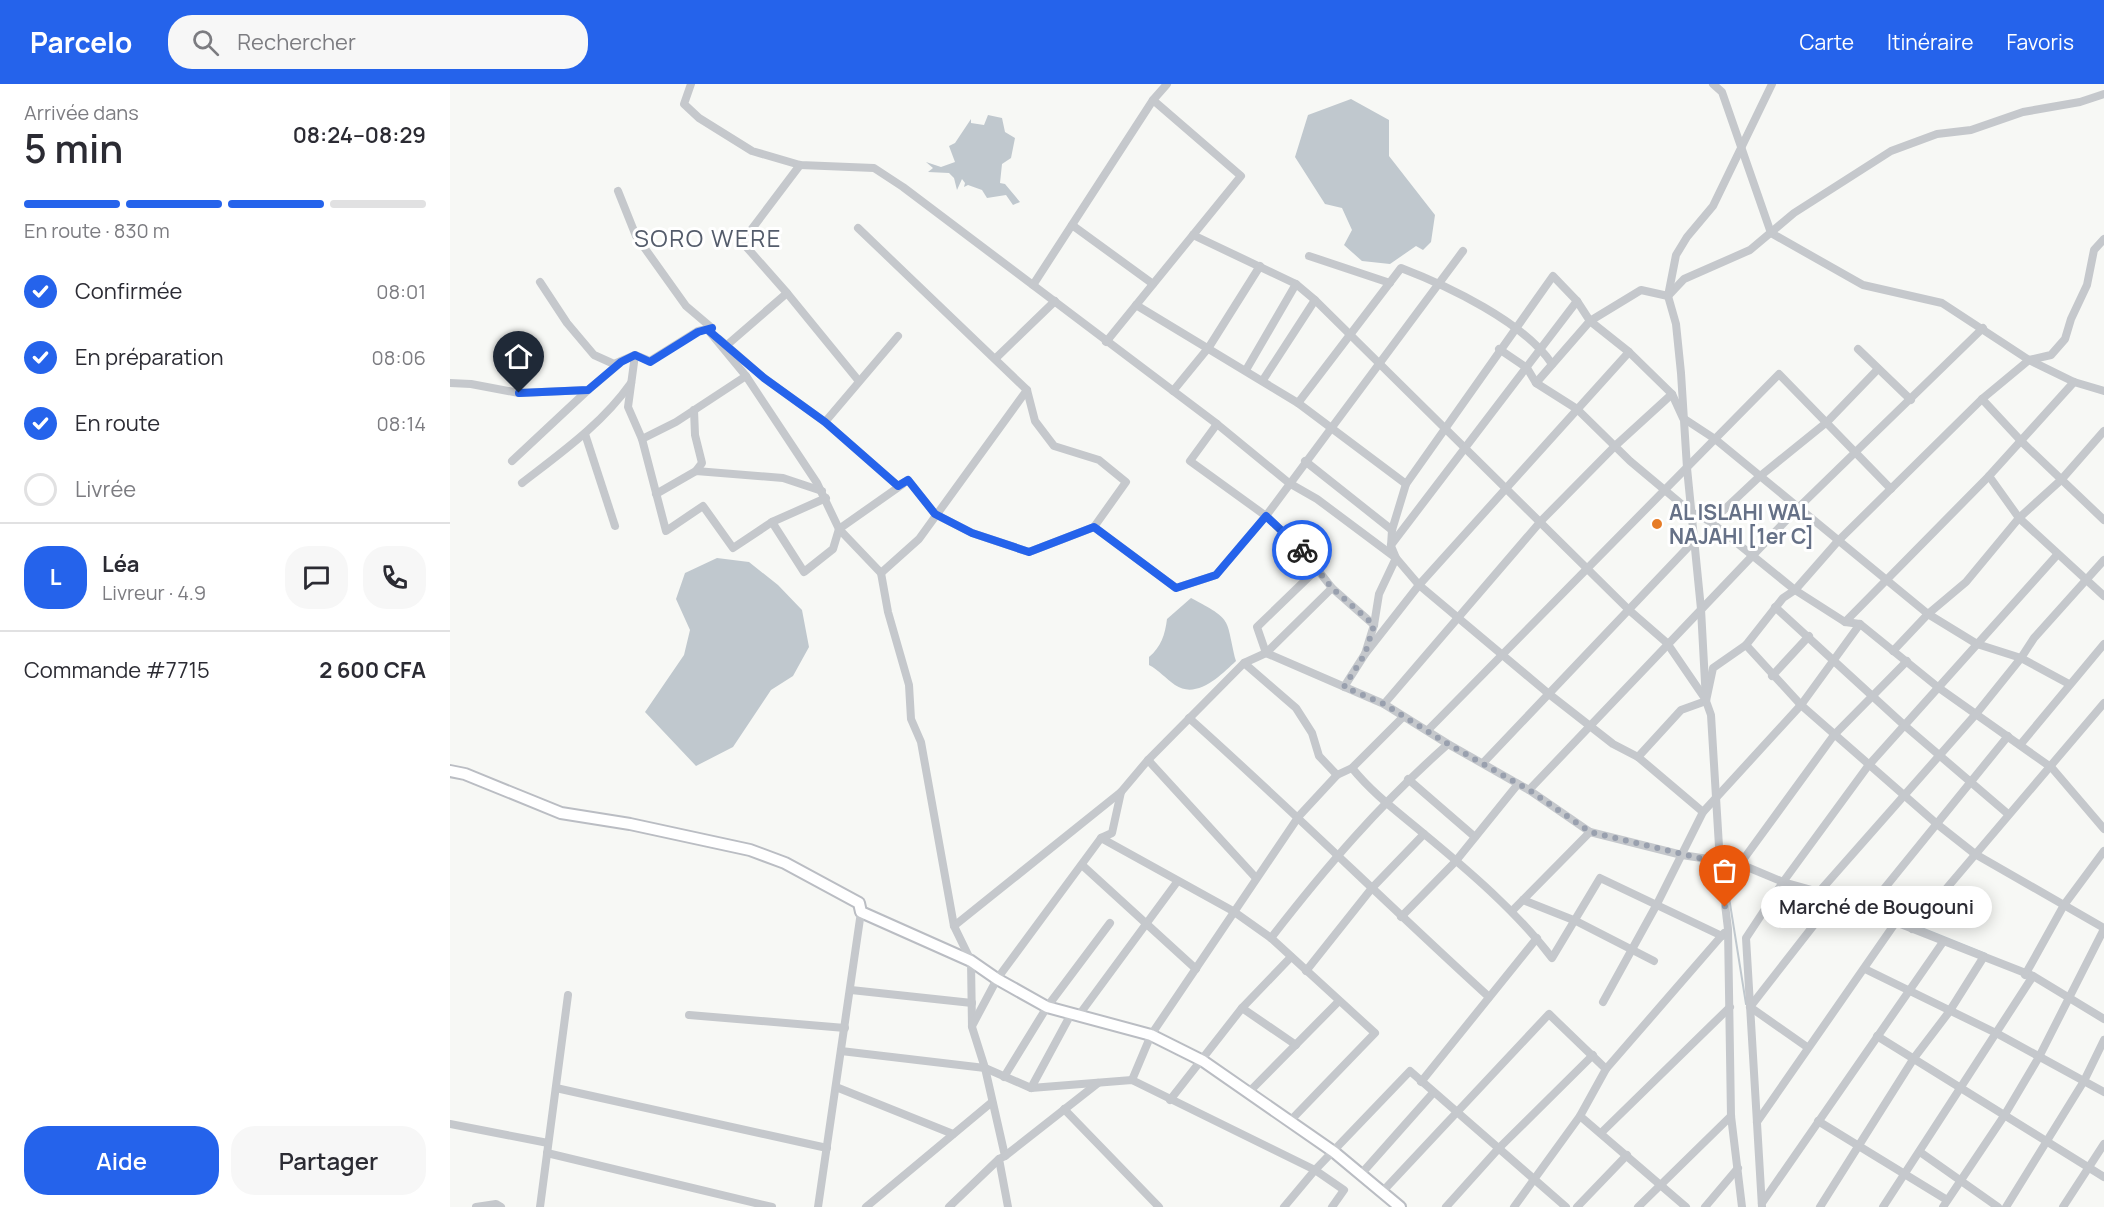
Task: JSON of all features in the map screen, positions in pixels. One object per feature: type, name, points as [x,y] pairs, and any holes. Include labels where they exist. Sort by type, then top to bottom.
[{"type":"street","points":[[691,84],[684,104],[699,118],[752,151],[800,165],[874,168],[1055,301],[1106,342],[1217,424],[1289,483],[1317,499],[1396,558],[1419,585],[1460,617],[1549,694],[1589,726],[1638,757],[1703,812]]},
{"type":"street","points":[[1033,285],[1153,100],[1167,84]]},
{"type":"street","points":[[1713,84],[1722,92],[1771,233],[1863,285],[1942,303],[1983,328],[2028,360],[2074,382],[2104,391]]},
{"type":"street","points":[[1706,701],[1701,609],[1686,468],[1676,324],[1668,296],[1676,255],[1687,237],[1713,206],[1772,84]]},
{"type":"street","points":[[1668,296],[1684,279],[1750,250],[1794,213],[1891,151],[1937,134],[1971,130],[2023,112],[2080,102],[2104,94]]},
{"type":"street","points":[[1106,342],[1241,176],[1153,100]]},
{"type":"street","points":[[800,165],[742,242],[858,380]]},
{"type":"street","points":[[618,192],[636,236],[686,306],[764,378],[825,422],[898,486],[908,480]]},
{"type":"street","points":[[1072,225],[1153,284]]},
{"type":"street","points":[[858,228],[1027,390],[1035,421],[1054,446],[1099,460],[1126,482],[1094,527],[1029,552],[972,533],[935,514],[908,480]]},
{"type":"street","points":[[1193,235],[1296,284],[1315,300],[1507,487],[1629,610],[1667,643],[1706,701],[1711,715],[1730,1007],[1731,1116],[1742,1207]]},
{"type":"street","points":[[1706,701],[1713,668],[1746,645],[1775,607],[1795,590],[1838,541],[1982,399],[2028,360],[2051,355],[2065,339],[2071,319],[2087,285],[2094,250],[2104,239]]},
{"type":"street","points":[[1094,527],[1176,588],[1216,575],[1266,516],[1463,251]]},
{"type":"street","points":[[1310,256],[1390,283]]},
{"type":"street","points":[[1173,391],[1209,347],[1260,266]]},
{"type":"street","points":[[1298,403],[1401,268],[1438,282],[1515,327],[1542,349],[1552,364]]},
{"type":"street","points":[[1365,654],[1374,625],[1379,594],[1396,558],[1391,546],[1392,530],[1406,484],[1499,349],[1553,276],[1577,301],[1590,321],[1629,352],[1672,394],[1683,418],[1715,439],[1928,614],[1977,644],[2021,658],[2069,684]]},
{"type":"street","points":[[540,282],[567,323],[594,355],[614,364],[635,355]]},
{"type":"street","points":[[1246,370],[1296,284]]},
{"type":"street","points":[[1536,383],[1590,321],[1641,290],[1668,296]]},
{"type":"street","points":[[727,345],[787,293]]},
{"type":"street","points":[[1263,380],[1315,300]]},
{"type":"street","points":[[996,358],[1055,301]]},
{"type":"street","points":[[1391,546],[1577,301]]},
{"type":"street","points":[[1136,305],[1209,347],[1298,403],[1406,484]]},
{"type":"street","points":[[1529,790],[1799,507],[1983,328]]},
{"type":"street","points":[[635,355],[650,362],[698,332],[710,329]]},
{"type":"street","points":[[710,329],[746,376],[824,494],[839,529],[881,573],[888,612],[909,685],[911,719],[921,742],[954,926],[971,961],[972,1027],[985,1068],[992,1102],[1008,1207]]},
{"type":"street","points":[[825,422],[858,380],[898,336]]},
{"type":"street","points":[[1499,349],[1527,368],[1536,383],[1577,409],[1614,446],[1691,512],[1711,522],[1795,590],[1845,621],[1860,624],[1939,688],[2052,768],[2104,829]]},
{"type":"street","points":[[1858,349],[1911,400]]},
{"type":"street","points":[[1344,687],[1365,654],[1419,585],[1629,352]]},
{"type":"street","points":[[635,355],[628,406],[642,439],[666,531],[703,506],[733,548],[772,522],[824,494]]},
{"type":"street","points":[[512,461],[621,362]]},
{"type":"street","points":[[1711,522],[1759,477],[1827,422],[1878,369]]},
{"type":"street","points":[[1428,730],[1779,374],[1891,489]]},
{"type":"street","points":[[642,439],[694,410],[746,376]]},
{"type":"street","points":[[522,483],[585,434],[616,405],[631,382]]},
{"type":"street","points":[[1845,621],[2022,442],[2074,382]]},
{"type":"street","points":[[450,383],[471,384],[519,393],[588,390]]},
{"type":"street","points":[[881,573],[919,539],[1027,390]]},
{"type":"street","points":[[1384,704],[1541,521],[1614,446],[1672,394]]},
{"type":"street","points":[[1982,399],[2022,442],[2104,520]]},
{"type":"street","points":[[656,494],[696,471],[702,464],[695,435],[694,410]]},
{"type":"street","points":[[1217,424],[1190,461],[1266,516],[1303,551],[1332,588],[1374,625]]},
{"type":"street","points":[[1893,651],[1928,614],[1966,582],[2019,518],[2061,480],[2104,431]]},
{"type":"street","points":[[585,434],[615,526]]},
{"type":"street","points":[[1305,461],[1392,530]]},
{"type":"street","points":[[696,471],[783,478],[824,494]]},
{"type":"street","points":[[1989,476],[2019,518],[2104,596]]},
{"type":"street","points":[[772,522],[804,572],[833,549],[839,529],[908,480]]},
{"type":"street","points":[[1484,763],[1694,541]]},
{"type":"street","points":[[1762,1205],[1746,938],[1783,882],[1868,766],[2057,555]]},
{"type":"street","points":[[1819,892],[1937,755],[1976,714],[2034,638],[2104,560]]},
{"type":"street","points":[[1317,569],[1257,627],[1266,653],[1384,704],[1529,790],[1590,832],[1682,855],[1720,863],[1740,864],[1783,882],[1819,892],[2029,975],[2104,1019]]},
{"type":"street","points":[[954,926],[1121,792],[1148,760],[1244,663],[1266,653],[1332,588]]},
{"type":"street","points":[[1775,607],[1937,755],[2008,814]]},
{"type":"street","points":[[1603,1002],[1633,951],[1703,812],[1801,705],[1860,624]]},
{"type":"street","points":[[1772,676],[1809,636]]},
{"type":"street","points":[[2020,745],[2104,644]]},
{"type":"street","points":[[1746,645],[1801,705],[1936,824],[1975,854],[2104,928],[2039,1057],[2004,1116],[1945,1204],[1907,1174],[1818,1121]]},
{"type":"street","points":[[1740,864],[1834,735],[1907,661]]},
{"type":"street","points":[[1244,663],[1296,708],[1312,733],[1319,756],[1337,775]]},
{"type":"street","points":[[1638,757],[1681,710],[1706,701]]},
{"type":"street","points":[[1912,929],[2008,814],[2052,768],[2104,703]]},
{"type":"street","points":[[1132,1080],[1152,1035],[1233,911],[1299,816],[1337,775],[1352,768],[1403,717]]},
{"type":"street","points":[[1189,718],[1299,816],[1401,917],[1490,997]]},
{"type":"street","points":[[1866,911],[2008,736]]},
{"type":"street","points":[[1271,938],[1338,853],[1408,779],[1448,744]]},
{"type":"street","points":[[1148,760],[1256,878]]},
{"type":"street","points":[[1352,768],[1384,803],[1424,834],[1512,911],[1552,958],[1600,878],[1725,932]]},
{"type":"street","points":[[450,771],[561,813],[630,824],[750,850],[817,880],[859,903],[861,912],[851,990],[818,1207]]},
{"type":"street","points":[[1408,779],[1475,837]]},
{"type":"street","points":[[1401,917],[1455,862],[1518,784]]},
{"type":"street","points":[[972,1027],[997,980],[1088,854],[1101,838],[1112,833],[1121,792]]},
{"type":"street","points":[[1512,911],[1590,832]]},
{"type":"street","points":[[1306,971],[1372,888],[1424,834]]},
{"type":"street","points":[[1101,838],[1233,911],[1271,938],[1375,1033],[1291,1120]]},
{"type":"street","points":[[1883,1207],[1998,1034],[2064,905],[2104,851]]},
{"type":"street","points":[[1082,865],[1196,969]]},
{"type":"street","points":[[1031,1088],[1075,1014],[1177,882]]},
{"type":"street","points":[[1750,1007],[1835,898]]},
{"type":"street","points":[[1523,900],[1576,921],[1654,961]]},
{"type":"street","points":[[861,912],[971,961],[997,980],[1047,1007],[1152,1035],[1203,1061],[1334,1152],[1362,1173],[1397,1206]]},
{"type":"street","points":[[1757,1122],[1896,922]]},
{"type":"street","points":[[1004,1077],[1047,1007],[1110,923]]},
{"type":"street","points":[[1514,1207],[1580,1116],[1606,1069],[1725,932]]},
{"type":"street","points":[[1421,1082],[1537,938]]},
{"type":"street","points":[[1762,1205],[1876,1036],[1943,942]]},
{"type":"street","points":[[1170,1100],[1203,1061],[1242,1008],[1291,957]]},
{"type":"street","points":[[1820,1207],[1857,1145],[1914,1058],[1949,1012],[1983,958]]},
{"type":"street","points":[[1864,969],[1998,1034],[2104,1092]]},
{"type":"street","points":[[851,990],[972,1003]]},
{"type":"street","points":[[540,1207],[568,995]]},
{"type":"street","points":[[1249,1092],[1339,1001]]},
{"type":"street","points":[[1601,1133],[1730,1007]]},
{"type":"street","points":[[1750,1007],[1807,1047]]},
{"type":"street","points":[[1242,1008],[1296,1045]]},
{"type":"street","points":[[1383,1191],[1549,1014],[1606,1069]]},
{"type":"street","points":[[689,1015],[845,1028]]},
{"type":"street","points":[[1876,1036],[2104,1177]]},
{"type":"street","points":[[2006,1207],[2084,1081],[2104,1040]]},
{"type":"street","points":[[841,1051],[985,1068],[1031,1088],[1132,1080],[1315,1170],[1344,1190],[1332,1207]]},
{"type":"street","points":[[1446,1207],[1499,1148],[1593,1055]]},
{"type":"street","points":[[1284,1207],[1315,1170],[1410,1071],[1566,1207]]},
{"type":"street","points":[[949,1207],[1002,1157],[1099,1082]]},
{"type":"street","points":[[836,1087],[953,1134]]},
{"type":"street","points":[[556,1088],[827,1148]]},
{"type":"street","points":[[1362,1173],[1433,1093]]},
{"type":"street","points":[[866,1207],[992,1102]]},
{"type":"street","points":[[1065,1109],[1159,1207]]},
{"type":"street","points":[[1580,1116],[1686,1207]]},
{"type":"street","points":[[1638,1207],[1731,1116]]},
{"type":"street","points":[[450,1124],[548,1143]]},
{"type":"street","points":[[2063,1207],[2104,1144]]},
{"type":"street","points":[[1920,1152],[1959,1182],[1998,1207]]},
{"type":"street","points":[[547,1154],[772,1207]]},
{"type":"street","points":[[1577,1207],[1627,1155]]},
{"type":"street","points":[[1705,1207],[1738,1168]]},
{"type":"street","points":[[476,1207],[496,1204],[501,1207]]},
{"type":"shaded area","points":[[1351,99],[1389,120],[1389,156],[1435,215],[1431,242],[1423,250],[1416,246],[1390,264],[1362,261],[1344,245],[1352,230],[1342,208],[1325,204],[1295,157],[1308,115]]},
{"type":"shaded area","points":[[988,115],[1002,118],[1005,132],[1015,138],[1011,158],[1002,164],[1000,183],[1005,184],[1020,202],[1013,205],[1006,195],[987,198],[982,190],[968,185],[964,187],[965,183],[962,179],[957,190],[954,178],[949,173],[928,172],[933,168],[926,162],[941,167],[955,162],[949,146],[955,143],[971,119],[971,123],[984,125]]},
{"type":"shaded area","points":[[717,558],[749,562],[778,585],[802,610],[809,647],[793,676],[771,690],[733,747],[696,766],[645,712],[684,655],[690,630],[676,599],[685,573]]},
{"type":"shaded area","points":[[1191,598],[1215,611],[1226,622],[1236,661],[1208,684],[1192,690],[1175,685],[1149,665],[1149,657],[1162,640],[1167,619]]},
{"type":"waterway","points":[[1746,870],[1724,866],[1746,1004]]},
{"type":"waterway","points":[[1838,896],[1867,906]]},
{"type":"waterway","points":[[1872,908],[1986,954]]},
{"type":"way so far","points":[[1302,550],[1332,588],[1374,625],[1365,654],[1344,687],[1384,704],[1529,790],[1590,832],[1720,863],[1725,907]]},
{"type":"place","name":"AL ISLAHI WAL NAJAHI [1er C]","points":[[1657,524]]},
{"type":"place","name":"Marché de Bougouni","points":[[1725,907]]},
{"type":"district","name":"SORO WERE","points":[[708,237]]},
{"type":"route","points":[[519,393],[588,390],[621,362],[635,355],[650,362],[698,332],[712,328],[708,330],[764,378],[825,422],[898,486],[908,480],[935,514],[972,533],[1029,552],[1094,527],[1176,588],[1216,575],[1266,516],[1302,550]]}]
